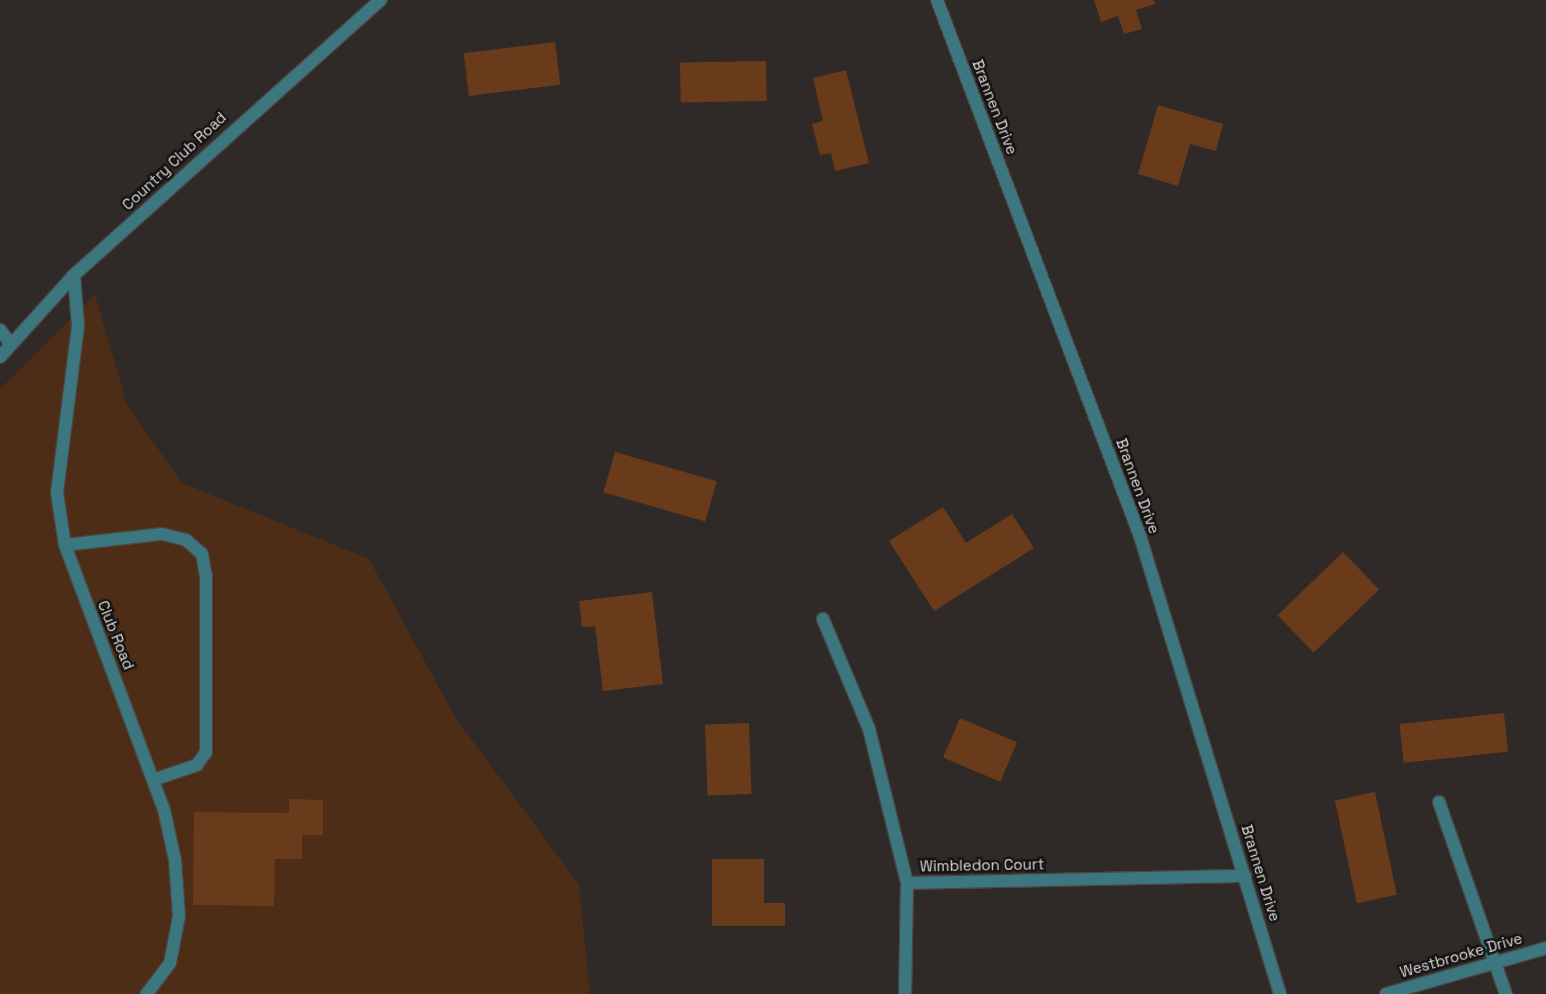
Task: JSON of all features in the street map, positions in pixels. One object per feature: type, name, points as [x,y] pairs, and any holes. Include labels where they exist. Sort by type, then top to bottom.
[{"type":"street","name":"Country Club Road","points":[[0,357],[74,275],[381,0]]},
{"type":"street","name":"Brannen Drive","points":[[937,0],[1140,536],[1280,994]]},
{"type":"street","name":"Club Road","points":[[74,275],[78,326],[57,493],[65,545],[153,780],[175,860],[179,916],[170,963],[147,994]]},
{"type":"street","points":[[0,330],[11,344]]},
{"type":"street","points":[[65,545],[162,534],[186,540],[202,554],[206,577],[206,752],[197,764],[153,780]]},
{"type":"street","name":"Wimbledon Court","points":[[823,619],[869,729],[907,883],[1245,876]]},
{"type":"street","points":[[1439,802],[1496,959],[1506,994]]},
{"type":"street","points":[[905,994],[907,883]]},
{"type":"street","name":"Westbrooke Drive","points":[[1386,994],[1496,959],[1546,948]]},
{"type":"shaded area","points":[[95,295],[127,405],[182,483],[369,559],[455,717],[579,885],[590,994],[0,994],[0,389]]},
{"type":"building","points":[[1094,0],[1154,0],[1155,4],[1136,10],[1142,29],[1124,34],[1118,16],[1101,22]]},
{"type":"building","points":[[555,42],[560,85],[469,96],[464,53]]},
{"type":"building","points":[[766,61],[767,101],[681,102],[680,63]]},
{"type":"building","points":[[846,70],[869,163],[835,171],[831,153],[820,155],[812,124],[823,121],[813,78]]},
{"type":"building","points":[[1158,105],[1223,124],[1216,151],[1190,144],[1178,186],[1138,174]]},
{"type":"building","points":[[615,452],[717,481],[705,522],[603,492]]},
{"type":"building","points":[[943,507],[966,543],[1012,514],[1034,548],[934,611],[889,541]]},
{"type":"building","points":[[1343,552],[1379,589],[1314,653],[1278,615]]},
{"type":"building","points":[[652,592],[663,684],[603,691],[595,626],[582,627],[579,601]]},
{"type":"building","points":[[1504,713],[1508,752],[1404,763],[1400,724]]},
{"type":"building","points":[[960,718],[1017,742],[1000,782],[943,758]]},
{"type":"building","points":[[749,723],[751,794],[708,795],[705,725]]},
{"type":"building","points":[[1375,792],[1397,895],[1357,903],[1335,801]]},
{"type":"building","points":[[289,799],[323,800],[323,835],[302,835],[302,859],[275,859],[274,906],[193,905],[194,812],[289,813]]},
{"type":"building","points":[[712,859],[764,859],[764,903],[785,903],[785,926],[712,926]]}]
